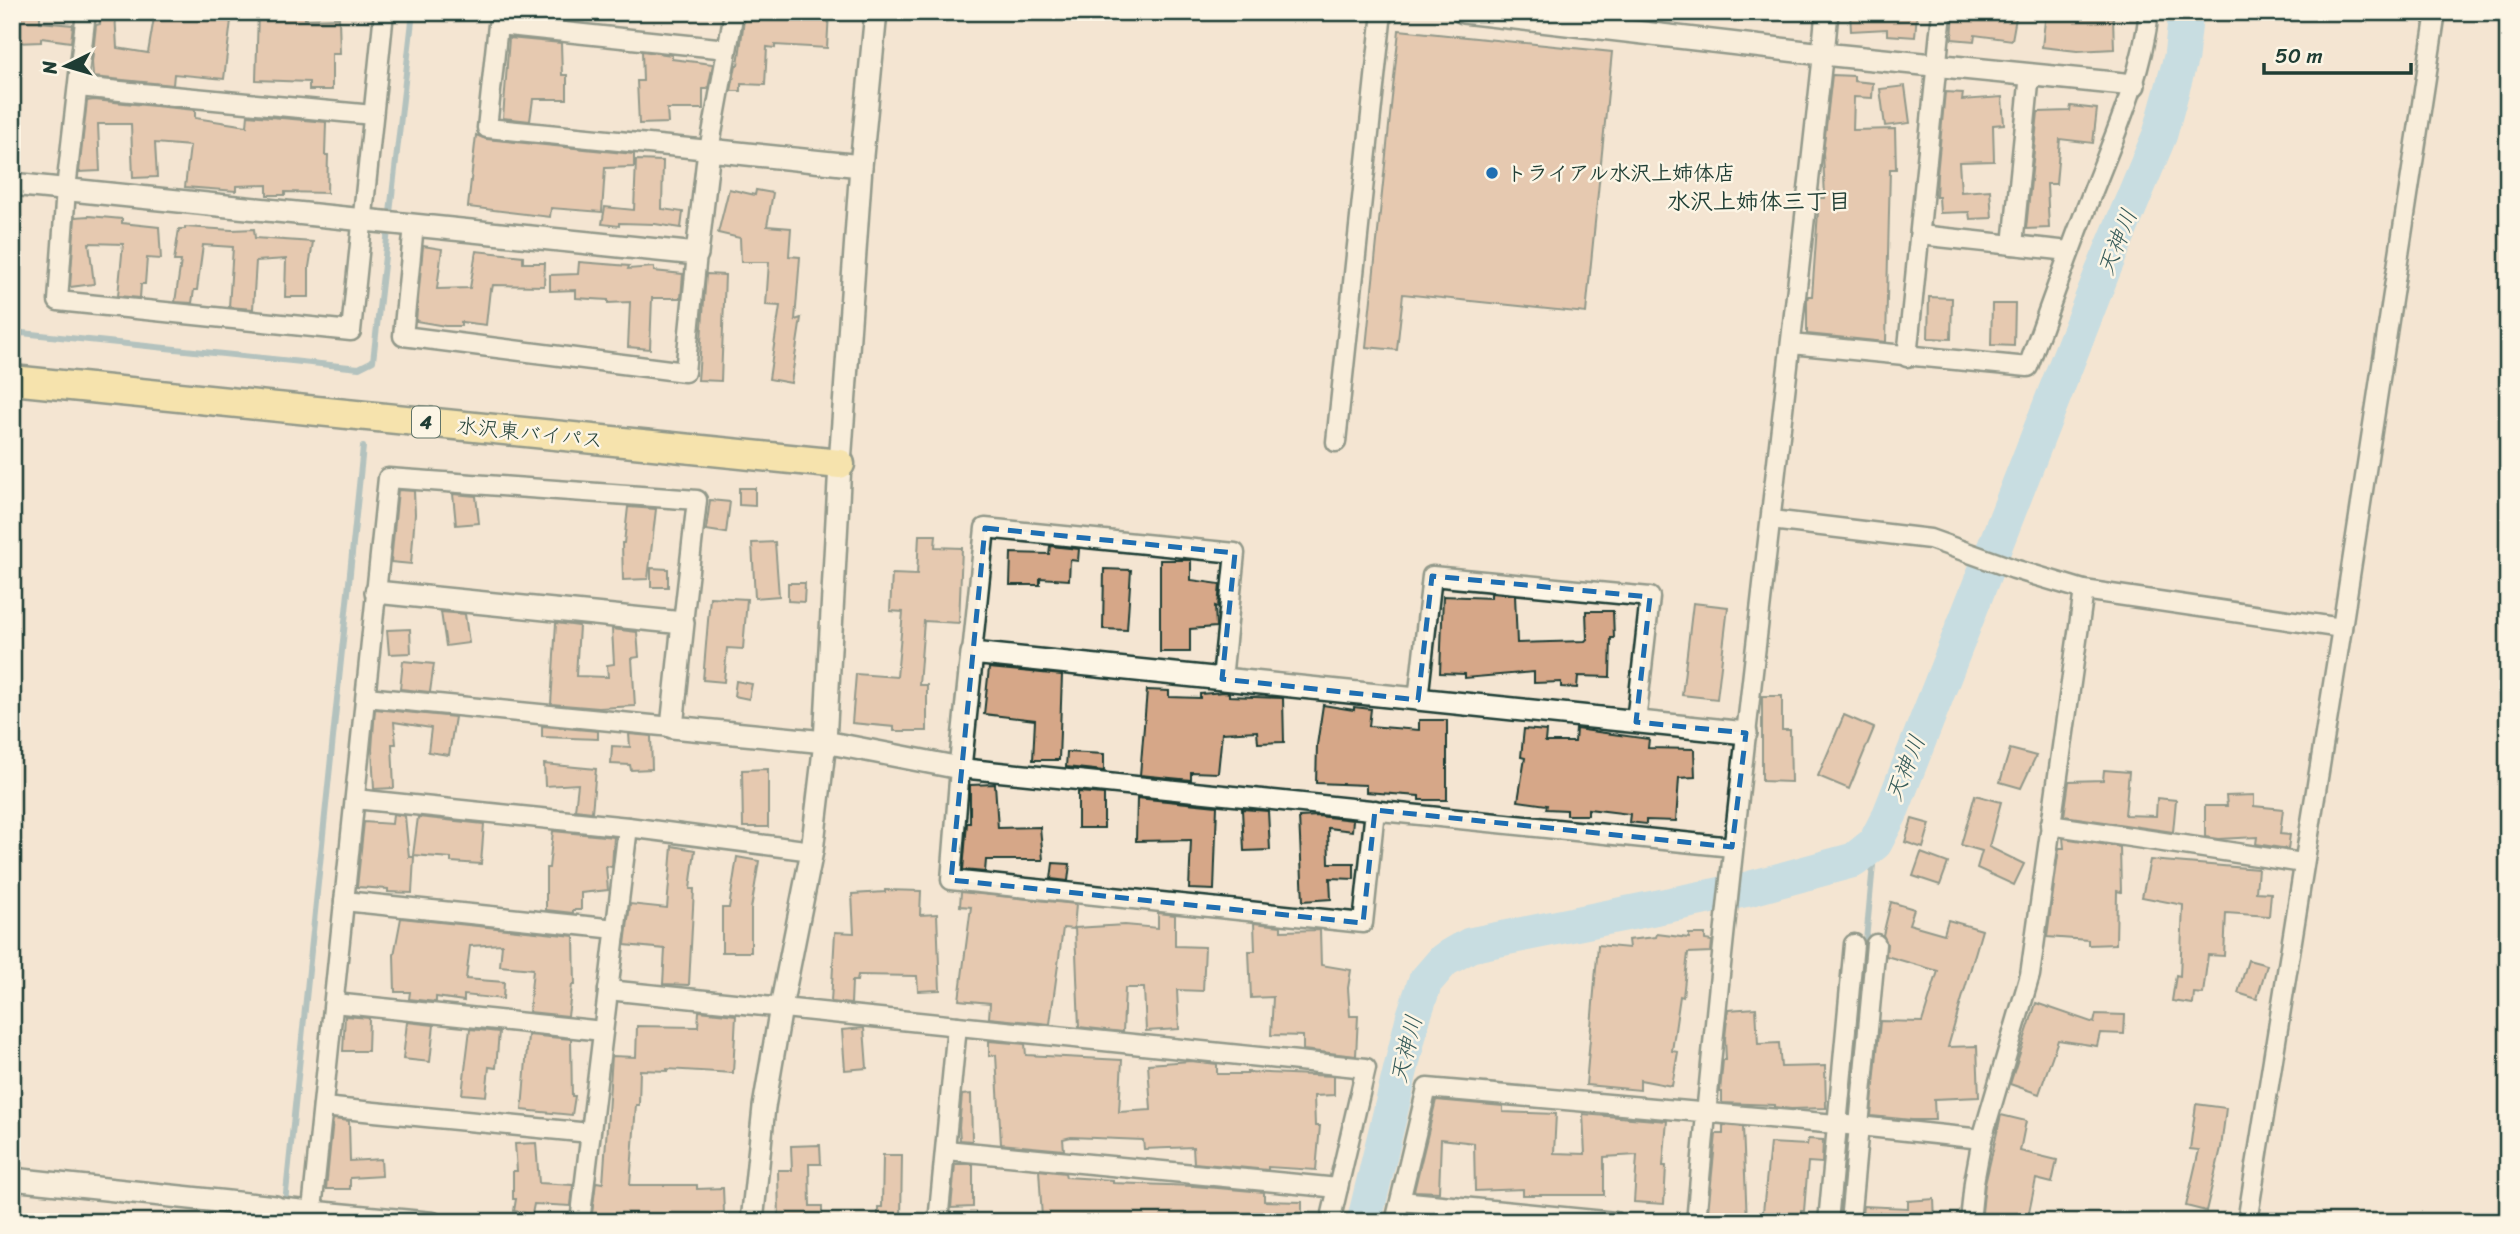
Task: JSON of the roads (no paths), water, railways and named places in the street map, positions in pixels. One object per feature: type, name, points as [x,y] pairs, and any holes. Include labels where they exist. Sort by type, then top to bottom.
[{"type":"highway","name":"水沢東バイパス","points":[[12,380],[840,464]]},
{"type":"street","points":[[86,12],[66,190],[58,300],[351,331],[373,115],[380,13]]},
{"type":"street","points":[[414,225],[403,336],[685,372],[709,150],[734,12]]},
{"type":"street","points":[[752,1222],[764,1107],[780,1007],[812,851],[825,742],[840,464],[861,166],[876,12]]},
{"type":"street","points":[[1336,442],[1382,12]]},
{"type":"street","points":[[1463,12],[1508,15],[1822,54],[2134,85]]},
{"type":"street","points":[[1696,1222],[1732,847],[1827,12]]},
{"type":"street","points":[[1907,357],[1942,12]]},
{"type":"street","points":[[1791,344],[2028,367],[2069,251],[2134,85],[2146,40],[2149,12]]},
{"type":"street","points":[[2247,1222],[2342,628],[2436,12]]},
{"type":"street","points":[[727,49],[498,25],[487,128],[861,166]]},
{"type":"street","points":[[2013,245],[2030,74]]},
{"type":"street","points":[[78,87],[373,115]]},
{"type":"street","points":[[12,184],[697,254]]},
{"type":"street","points":[[1920,235],[2069,251]]},
{"type":"street","points":[[312,1210],[388,478],[697,500],[672,727]]},
{"type":"street","points":[[1771,520],[1930,540],[2084,590],[2342,628]]},
{"type":"street","points":[[1222,679],[1235,553],[985,528],[951,880],[1363,923],[1375,810]]},
{"type":"street","points":[[1418,700],[1432,576],[1650,597],[1636,722]]},
{"type":"street","points":[[1970,1222],[1973,1182],[1982,1139],[2030,975],[2084,590]]},
{"type":"street","points":[[376,592],[684,623]]},
{"type":"street","points":[[972,653],[1746,733]]},
{"type":"street","points":[[366,697],[825,742],[960,768],[1732,847]]},
{"type":"street","points":[[355,799],[628,827],[812,851]]},
{"type":"street","points":[[2050,825],[2303,863]]},
{"type":"street","points":[[580,1222],[628,827]]},
{"type":"street","points":[[344,901],[616,929]]},
{"type":"street","points":[[1828,1222],[1854,944]]},
{"type":"street","points":[[1850,1222],[1875,944]]},
{"type":"street","points":[[608,990],[1366,1068],[1330,1222]]},
{"type":"street","points":[[334,1003],[603,1031]]},
{"type":"street","points":[[938,1222],[957,1026]]},
{"type":"street","points":[[1395,1222],[1427,1088],[1982,1139]]},
{"type":"street","points":[[323,1107],[590,1133]]},
{"type":"street","points":[[946,1150],[1338,1188]]},
{"type":"street","points":[[12,1179],[433,1222]]},
{"type":"street","points":[[1401,1201],[1615,1222]]},
{"type":"waterway","points":[[12,332],[359,368],[373,361],[413,12]]},
{"type":"waterway","name":"天神川","points":[[1364,1222],[1413,1018],[1425,982],[1444,960],[1470,945],[1748,889],[1854,860],[1875,843],[1890,814],[2102,273],[2160,134],[2181,57],[2186,12]]},
{"type":"waterway","points":[[283,1222],[363,447]]},
{"type":"waterway","points":[[1840,1222],[1875,843]]},
{"type":"place","name":"トライアル水沢上姉体店","points":[[1492,173]]},
{"type":"district","name":"水沢上姉体三丁目","points":[[1759,201]]}]
